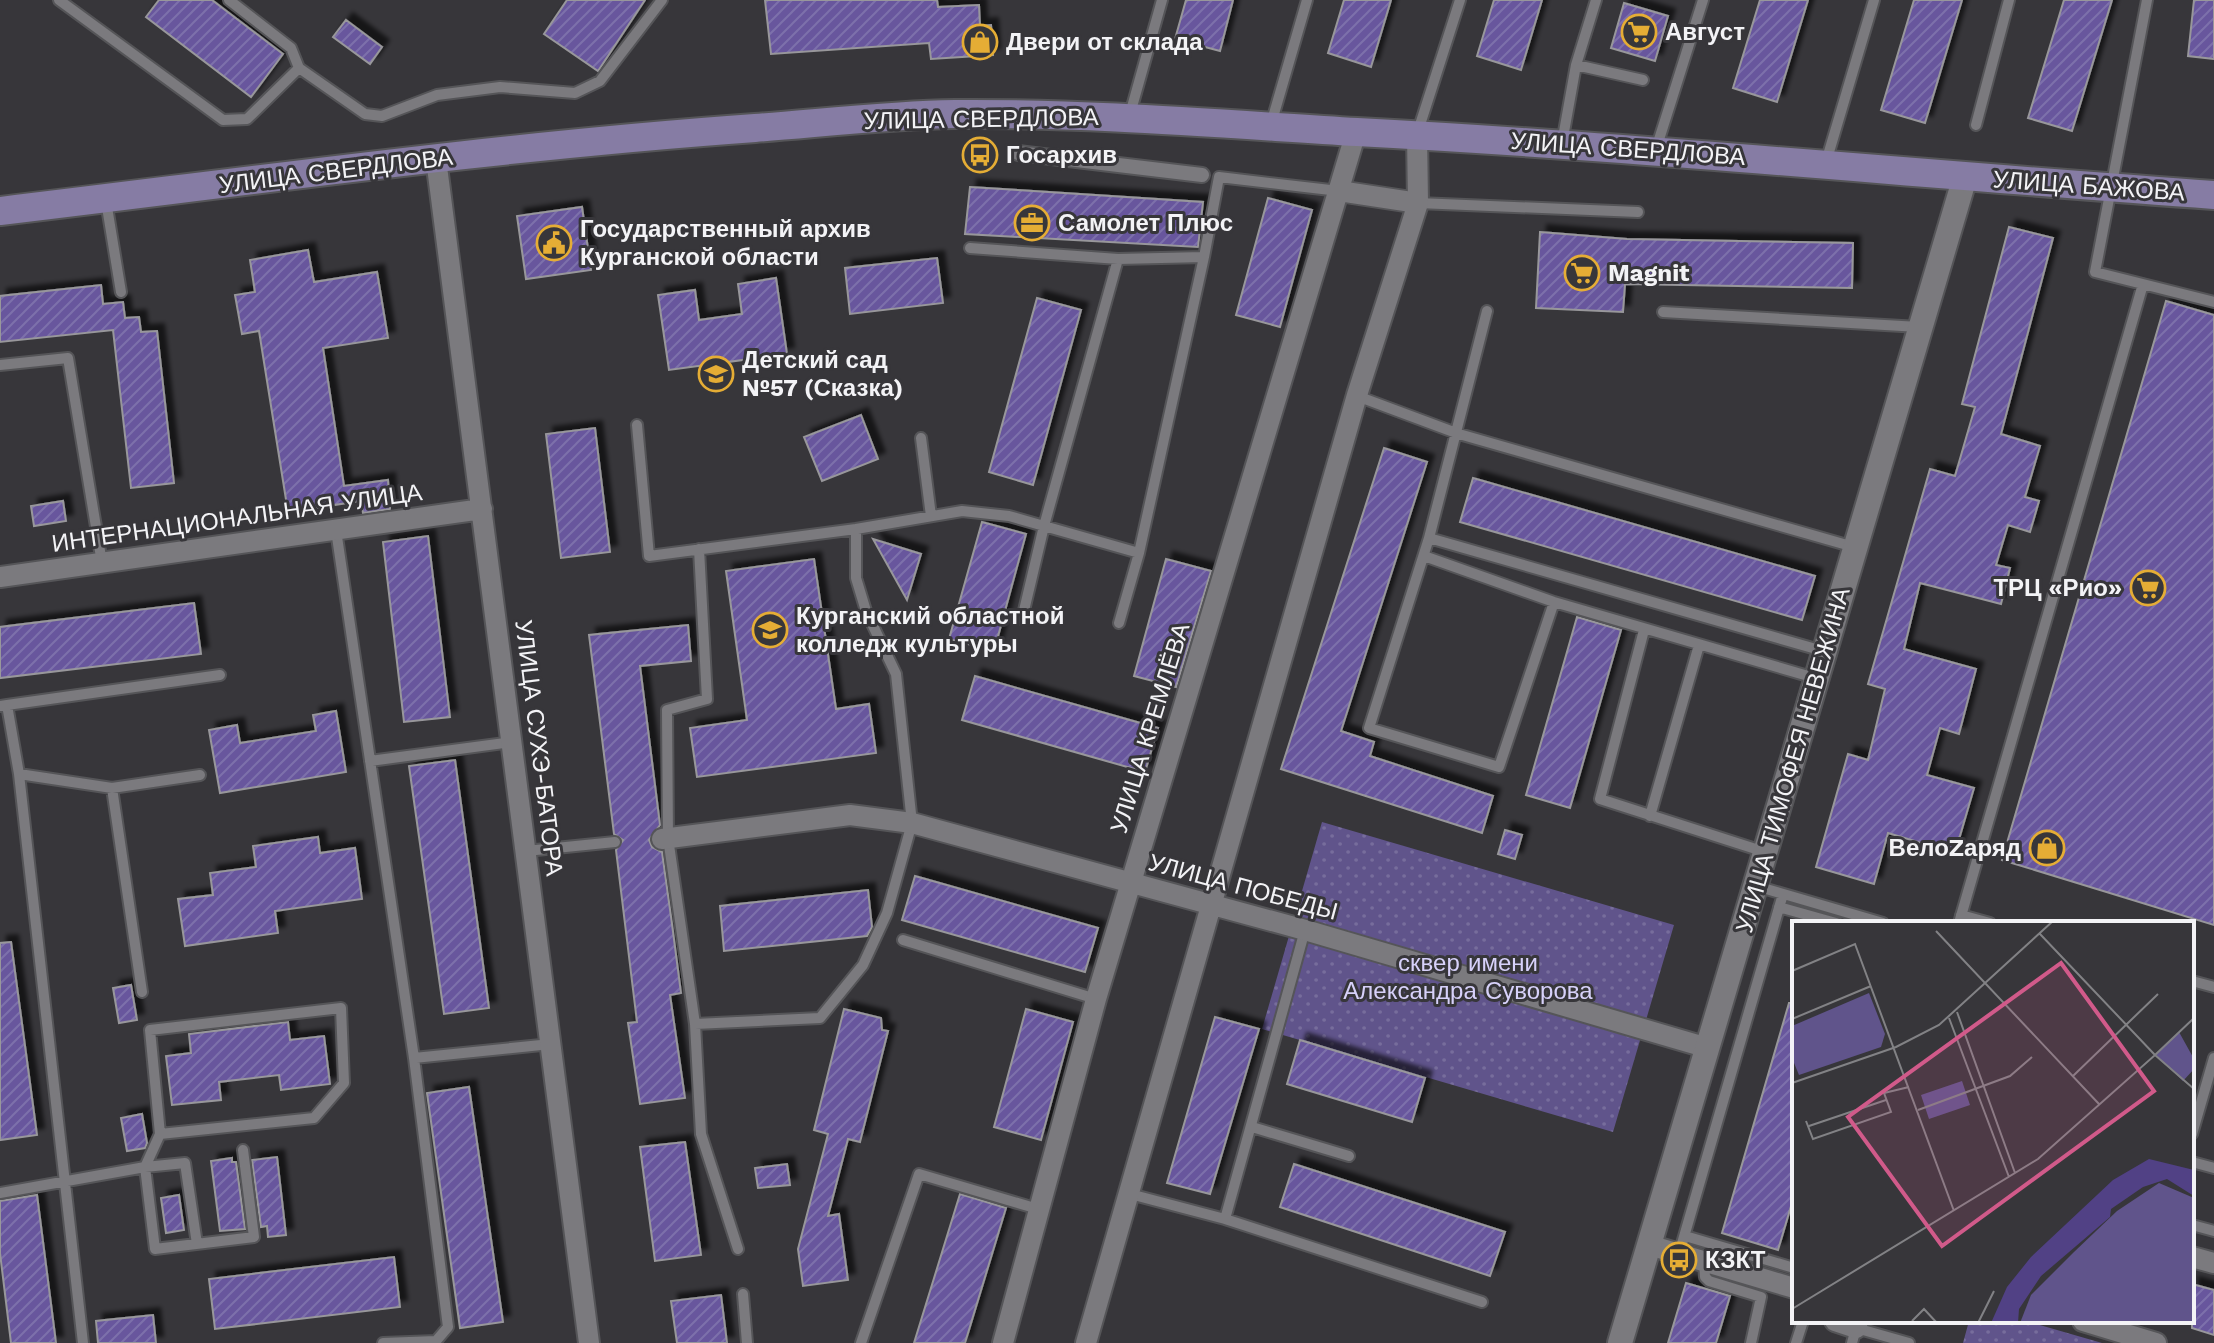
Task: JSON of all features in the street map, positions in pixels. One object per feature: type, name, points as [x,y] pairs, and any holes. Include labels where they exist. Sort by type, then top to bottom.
[{"type":"main road","name":"УЛИЦА СВЕРДЛОВА","points":[[0,211],[632,137],[949,114],[1129,116],[1356,132],[1417,133],[1656,149],[1965,177]]},
{"type":"main road","name":"УЛИЦА БАЖОВА","points":[[1965,177],[2214,195]]},
{"type":"street","name":"УЛИЦА КРЕМЛЁВА","points":[[1003,1343],[1096,999],[1356,132]]},
{"type":"street","points":[[1086,1343],[1357,395],[1418,203],[1417,133]]},
{"type":"street","points":[[1018,153],[1202,175]]},
{"type":"street","name":"УЛИЦА СУХЭ-БАТОРА","points":[[436,159],[589,1343]]},
{"type":"street","name":"УЛИЦА ТИМОФЕЯ НЕВЕЖИНА","points":[[1620,1343],[1965,177]]},
{"type":"street","points":[[1339,191],[1418,203]]},
{"type":"street","name":"ИНТЕРНАЦИОНАЛЬНАЯ УЛИЦА","points":[[0,577],[482,509]]},
{"type":"street","name":"УЛИЦА ПОБЕДЫ","points":[[665,838],[850,815],[912,823],[1305,930],[1708,1048]]},
{"type":"street","points":[[1649,1245],[1682,1245],[1704,1261],[1792,1287]]},
{"type":"street","points":[[2194,1258],[2214,1263]]},
{"type":"street","points":[[2091,1323],[2156,1343]]},
{"type":"lane","points":[[59,0],[223,120],[247,119],[299,68]]},
{"type":"lane","points":[[229,0],[291,48],[299,68],[365,114],[382,116],[437,95],[500,87],[575,93],[600,81],[662,0]]},
{"type":"lane","points":[[1129,116],[1162,0]]},
{"type":"lane","points":[[1271,124],[1307,0]]},
{"type":"lane","points":[[1417,133],[1460,0]]},
{"type":"lane","points":[[1562,145],[1576,65],[1596,0]]},
{"type":"lane","points":[[1656,149],[1703,0]]},
{"type":"lane","points":[[1826,164],[1874,0]]},
{"type":"lane","points":[[1976,125],[2009,0]]},
{"type":"lane","points":[[2147,0],[2095,272],[2214,302]]},
{"type":"lane","points":[[1576,65],[1643,80]]},
{"type":"lane","points":[[1202,175],[1339,191]]},
{"type":"lane","points":[[1119,623],[1139,553],[1219,177]]},
{"type":"lane","points":[[106,199],[121,292]]},
{"type":"lane","points":[[1418,203],[1638,212]]},
{"type":"lane","points":[[970,248],[1118,259],[1204,257]]},
{"type":"lane","points":[[1022,619],[1044,526],[1118,259]]},
{"type":"lane","points":[[1960,919],[2143,284]]},
{"type":"lane","points":[[1487,311],[1459,434],[1369,728],[1499,767],[1554,602]]},
{"type":"lane","points":[[1663,312],[1919,327]]},
{"type":"lane","points":[[0,365],[68,358],[102,563]]},
{"type":"lane","points":[[1357,395],[1459,434],[1856,547]]},
{"type":"lane","points":[[637,425],[649,556],[856,529],[962,511],[1009,516],[1139,553]]},
{"type":"lane","points":[[921,438],[931,516]]},
{"type":"lane","points":[[695,1024],[820,1018],[863,965],[887,913],[912,823],[896,674],[866,611],[856,578],[856,529]]},
{"type":"lane","points":[[336,530],[414,1058],[448,1327],[436,1341],[383,1343]]},
{"type":"lane","points":[[1429,538],[1823,651]]},
{"type":"lane","points":[[699,549],[707,699],[667,710],[665,838],[695,1024],[701,1134],[738,1249]]},
{"type":"lane","points":[[1424,556],[1554,602],[1815,678]]},
{"type":"lane","points":[[1644,630],[1600,799],[1765,852]]},
{"type":"lane","points":[[1650,816],[1699,645]]},
{"type":"lane","points":[[83,1343],[62,1184],[19,774],[4,706],[220,675]]},
{"type":"lane","points":[[370,761],[512,742]]},
{"type":"lane","points":[[19,774],[112,788],[200,775]]},
{"type":"lane","points":[[112,788],[142,992]]},
{"type":"lane","points":[[526,851],[615,842]]},
{"type":"lane","points":[[1756,886],[1876,921]]},
{"type":"lane","points":[[1783,894],[1682,1245],[1792,1268]]},
{"type":"lane","points":[[1779,907],[1829,921]]},
{"type":"lane","points":[[1225,1219],[1305,930]]},
{"type":"lane","points":[[903,940],[1096,999]]},
{"type":"lane","points":[[2194,984],[2214,987]]},
{"type":"lane","points":[[160,1134],[314,1118],[344,1083],[341,1008],[150,1030],[160,1134],[145,1167],[155,1249],[254,1237],[243,1150]]},
{"type":"lane","points":[[414,1058],[551,1044]]},
{"type":"lane","points":[[2194,1127],[2214,1058]]},
{"type":"lane","points":[[1252,1127],[1349,1156]]},
{"type":"lane","points":[[0,1193],[145,1167],[185,1163],[197,1244]]},
{"type":"lane","points":[[2194,1163],[2214,1168]]},
{"type":"lane","points":[[861,1343],[919,1174],[1038,1209]]},
{"type":"lane","points":[[1130,1194],[1225,1219],[1482,1302]]},
{"type":"lane","points":[[2194,1226],[2214,1231]]},
{"type":"lane","points":[[1704,1261],[1709,1281],[1761,1297],[1751,1343]]},
{"type":"lane","points":[[743,1294],[747,1343]]},
{"type":"lane","points":[[1796,1343],[1802,1323]]},
{"type":"lane","points":[[1855,1331],[1909,1343]]},
{"type":"green space","name":"сквер имени Александра Суворова","points":[[1322,822],[1674,925],[1613,1132],[1262,1029]]},
{"type":"green space","points":[[1968,1323],[2033,1323],[2102,1343],[1963,1343]]},
{"type":"building","points":[[159,0],[212,0],[283,54],[251,97],[146,17]]},
{"type":"building","points":[[567,0],[645,0],[598,71],[544,34]]},
{"type":"building","points":[[765,0],[937,0],[938,7],[979,5],[980,26],[991,25],[993,55],[931,59],[929,43],[771,54]]},
{"type":"building","points":[[1186,0],[1233,0],[1220,51],[1175,39]]},
{"type":"building","points":[[1344,0],[1391,0],[1371,67],[1328,53]]},
{"type":"building","points":[[1494,0],[1542,0],[1521,70],[1477,56]]},
{"type":"building","points":[[1760,0],[1808,0],[1777,102],[1733,88]]},
{"type":"building","points":[[1914,0],[1962,0],[1925,123],[1881,110]]},
{"type":"building","points":[[2064,0],[2112,0],[2072,131],[2028,118]]},
{"type":"building","points":[[2194,0],[2214,0],[2214,59],[2188,56]]},
{"type":"building","name":"Август","points":[[1624,3],[1668,16],[1655,61],[1611,48]]},
{"type":"building","points":[[346,20],[382,47],[370,64],[333,37]]},
{"type":"building","points":[[970,187],[1203,202],[1198,247],[965,234]]},
{"type":"building","points":[[1268,198],[1312,210],[1280,327],[1236,315]]},
{"type":"building","points":[[582,207],[591,270],[526,279],[517,216]]},
{"type":"building","points":[[2009,227],[2053,238],[2001,434],[2040,446],[2025,497],[2039,501],[2030,532],[2008,525],[1996,565],[2010,568],[2001,604],[1920,583],[1904,649],[1976,669],[1959,734],[1940,728],[1927,775],[1974,788],[1955,853],[1888,833],[1874,884],[1816,867],[1848,754],[1868,760],[1885,689],[1868,684],[1930,469],[1955,476],[1975,407],[1962,404]]},
{"type":"building","points":[[1540,232],[1627,239],[1853,243],[1852,288],[1625,284],[1623,312],[1536,308]]},
{"type":"building","points":[[308,250],[314,282],[377,272],[388,338],[323,348],[344,486],[388,480],[390,509],[363,513],[361,501],[288,512],[259,331],[242,334],[235,295],[255,292],[250,260]]},
{"type":"building","points":[[937,258],[943,303],[850,314],[845,268]]},
{"type":"building","points":[[776,278],[787,354],[669,370],[658,295],[695,290],[699,320],[742,314],[738,284]]},
{"type":"building","points":[[101,285],[103,304],[123,302],[125,318],[139,317],[141,332],[157,331],[174,483],[131,488],[113,330],[0,342],[0,296]]},
{"type":"building","points":[[1037,298],[1081,310],[1033,485],[989,472]]},
{"type":"building","name":"ТРЦ «Рио»","points":[[2166,301],[2214,315],[2214,925],[2002,860]]},
{"type":"building","points":[[861,415],[878,459],[822,481],[804,437]]},
{"type":"building","points":[[595,428],[610,552],[561,558],[546,434]]},
{"type":"building","points":[[1384,448],[1427,462],[1341,731],[1374,742],[1370,756],[1493,796],[1482,833],[1281,769]]},
{"type":"building","points":[[1473,478],[1815,576],[1802,620],[1460,522]]},
{"type":"building","points":[[63,501],[66,521],[34,526],[31,506]]},
{"type":"building","points":[[982,522],[1026,534],[994,651],[949,639]]},
{"type":"building","points":[[428,536],[450,717],[404,722],[383,542]]},
{"type":"building","points":[[873,539],[921,554],[907,600]]},
{"type":"building","points":[[814,559],[836,709],[869,704],[876,753],[697,777],[690,728],[747,720],[726,571]]},
{"type":"building","points":[[1166,559],[1211,571],[1176,687],[1134,676]]},
{"type":"building","points":[[194,603],[201,654],[0,678],[0,627]]},
{"type":"building","points":[[1577,617],[1621,630],[1570,808],[1526,795]]},
{"type":"building","points":[[688,625],[691,661],[640,666],[660,825],[649,840],[652,847],[662,852],[681,993],[670,995],[685,1098],[640,1104],[628,1023],[637,1022],[616,850],[623,840],[614,834],[589,635]]},
{"type":"building","points":[[975,676],[1158,728],[1145,772],[962,720]]},
{"type":"building","points":[[336,711],[346,772],[220,793],[209,730],[237,725],[240,743],[316,731],[313,715]]},
{"type":"building","points":[[455,760],[489,1008],[444,1014],[409,766]]},
{"type":"building","points":[[1505,830],[1522,835],[1515,859],[1498,854]]},
{"type":"building","points":[[318,837],[320,853],[355,848],[362,899],[275,911],[278,933],[185,946],[178,899],[213,895],[210,873],[256,867],[253,846]]},
{"type":"building","points":[[915,876],[1098,928],[1085,972],[902,920]]},
{"type":"building","points":[[868,890],[872,927],[867,936],[724,951],[720,906]]},
{"type":"building","points":[[11,942],[37,1135],[0,1140],[0,943]]},
{"type":"building","points":[[131,985],[137,1020],[119,1023],[113,988]]},
{"type":"building","points":[[1789,1003],[1792,1003],[1792,1203],[1778,1250],[1722,1233]]},
{"type":"building","points":[[844,1009],[881,1018],[882,1030],[888,1031],[860,1142],[848,1139],[828,1216],[839,1214],[848,1280],[803,1286],[798,1249],[828,1134],[814,1130]]},
{"type":"building","points":[[1026,1009],[1073,1022],[1041,1140],[994,1127]]},
{"type":"building","points":[[1215,1017],[1259,1029],[1210,1194],[1167,1183]]},
{"type":"building","points":[[288,1022],[290,1040],[324,1036],[330,1084],[281,1090],[279,1075],[219,1082],[221,1100],[172,1105],[166,1056],[191,1053],[189,1034]]},
{"type":"building","points":[[1300,1040],[1425,1078],[1412,1122],[1287,1084]]},
{"type":"building","points":[[469,1087],[503,1322],[460,1328],[427,1093]]},
{"type":"building","points":[[142,1114],[147,1143],[145,1148],[127,1151],[121,1118]]},
{"type":"building","points":[[685,1142],[701,1255],[655,1261],[640,1147]]},
{"type":"building","points":[[277,1157],[286,1235],[268,1237],[267,1226],[261,1227],[252,1160]]},
{"type":"building","points":[[232,1158],[232,1162],[236,1162],[245,1229],[220,1231],[211,1161]]},
{"type":"building","points":[[787,1164],[790,1185],[758,1188],[755,1168]]},
{"type":"building","points":[[1294,1164],[1505,1232],[1490,1276],[1280,1207]]},
{"type":"building","points":[[960,1194],[1006,1208],[965,1343],[914,1343]]},
{"type":"building","points":[[37,1195],[56,1343],[11,1343],[0,1253],[0,1201]]},
{"type":"building","points":[[179,1195],[184,1230],[166,1233],[161,1198]]},
{"type":"building","points":[[394,1257],[400,1307],[215,1329],[209,1279]]},
{"type":"building","points":[[1686,1283],[1730,1296],[1716,1343],[1668,1343]]},
{"type":"building","points":[[2194,1285],[2214,1290],[2214,1335],[2192,1328]]},
{"type":"building","points":[[721,1295],[727,1343],[677,1343],[671,1301]]},
{"type":"building","points":[[153,1315],[156,1343],[98,1343],[96,1321]]},
{"type":"place","name":"Август","points":[[1639,32]]},
{"type":"place","name":"Двери от склада","points":[[980,42]]},
{"type":"place","name":"Госархив","points":[[980,155]]},
{"type":"place","name":"Самолет Плюс","points":[[1032,223]]},
{"type":"place","name":"Государственный архив Курганской области","points":[[554,243]]},
{"type":"place","name":"Magnit","points":[[1582,273]]},
{"type":"place","name":"Детский сад №57 (Сказка)","points":[[716,374]]},
{"type":"place","name":"ТРЦ «Рио»","points":[[2148,588]]},
{"type":"place","name":"Курганский областной колледж культуры","points":[[770,630]]},
{"type":"place","name":"ВелоZаряд","points":[[2047,848]]},
{"type":"place","name":"КЗКТ","points":[[1679,1260]]}]
